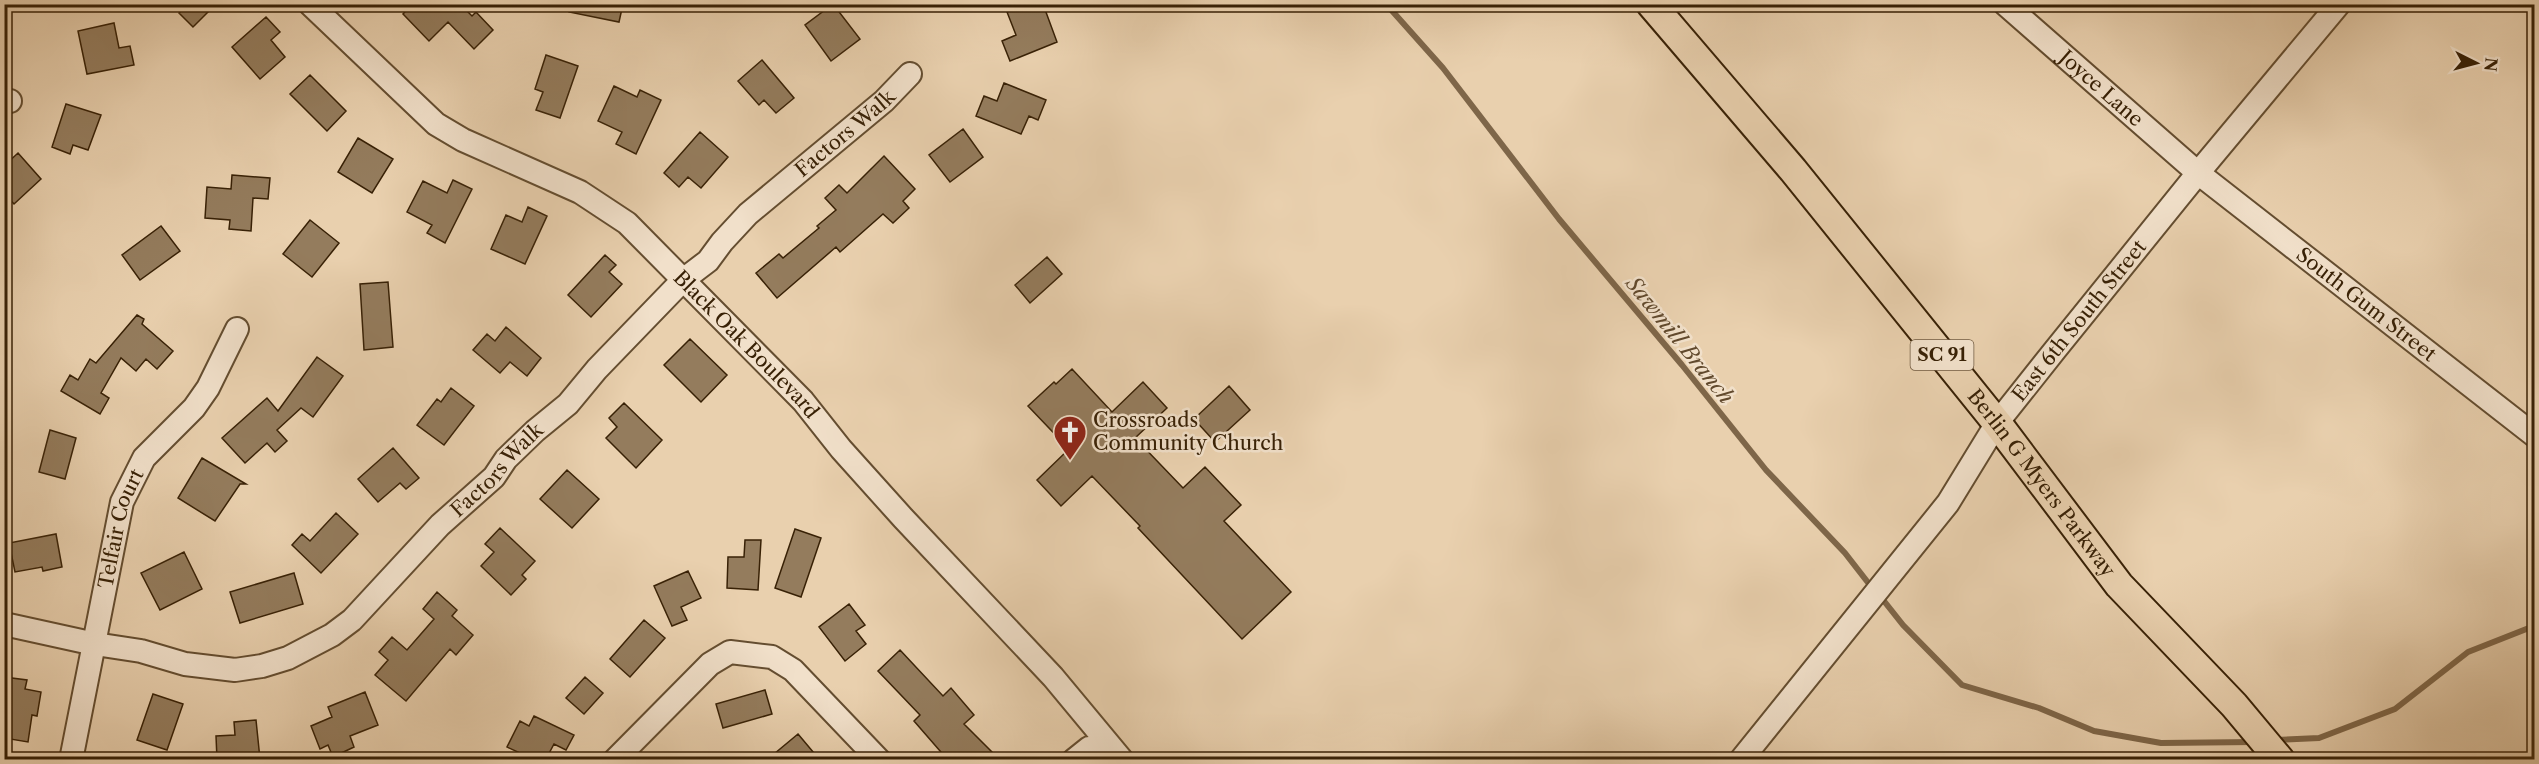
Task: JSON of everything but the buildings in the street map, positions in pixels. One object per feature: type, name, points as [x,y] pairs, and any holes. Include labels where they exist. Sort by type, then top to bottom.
[{"type":"main road","name":"Berlin G Myers Parkway","points":[[1650,4],[1793,170],[1997,423],[2119,585],[2234,705],[2280,759]]},
{"type":"street","name":"Black Oak Boulevard","points":[[310,4],[435,124],[463,140],[552,179],[606,208],[627,223],[803,401],[841,449],[903,518],[1053,677],[1116,757]]},
{"type":"street","name":"Joyce Lane","points":[[2004,4],[2198,173]]},
{"type":"street","name":"East 6th South Street","points":[[1741,759],[1948,503],[1997,423],[2198,173],[2339,4]]},
{"type":"street","name":"Factors Walk","points":[[4,624],[95,644],[141,651],[185,664],[235,670],[262,666],[288,658],[332,635],[352,620],[440,525],[494,477],[506,459],[568,404],[597,369],[683,280],[708,261],[748,214],[884,101],[910,74]]},
{"type":"street","name":"South Gum Street","points":[[2198,173],[2535,435]]},
{"type":"street","name":"Telfair Court","points":[[71,759],[122,502],[144,458],[194,408],[208,388],[237,329]]},
{"type":"street","points":[[615,759],[710,664],[730,652],[772,657],[793,670],[879,759]]},
{"type":"street","points":[[1074,759],[1089,747],[1116,757]]},
{"type":"waterway","name":"Sawmill Branch","points":[[1386,4],[1443,68],[1559,219],[1682,365],[1766,470],[1845,553],[1873,589]]},
{"type":"waterway","points":[[1880,596],[1903,625],[1962,685],[2039,708],[2094,731],[2161,743],[2254,742]]},
{"type":"waterway","points":[[2276,740],[2319,738],[2395,709],[2468,652],[2534,626]]},
{"type":"place","name":"Crossroads Community Church","points":[[1070,461]]}]
